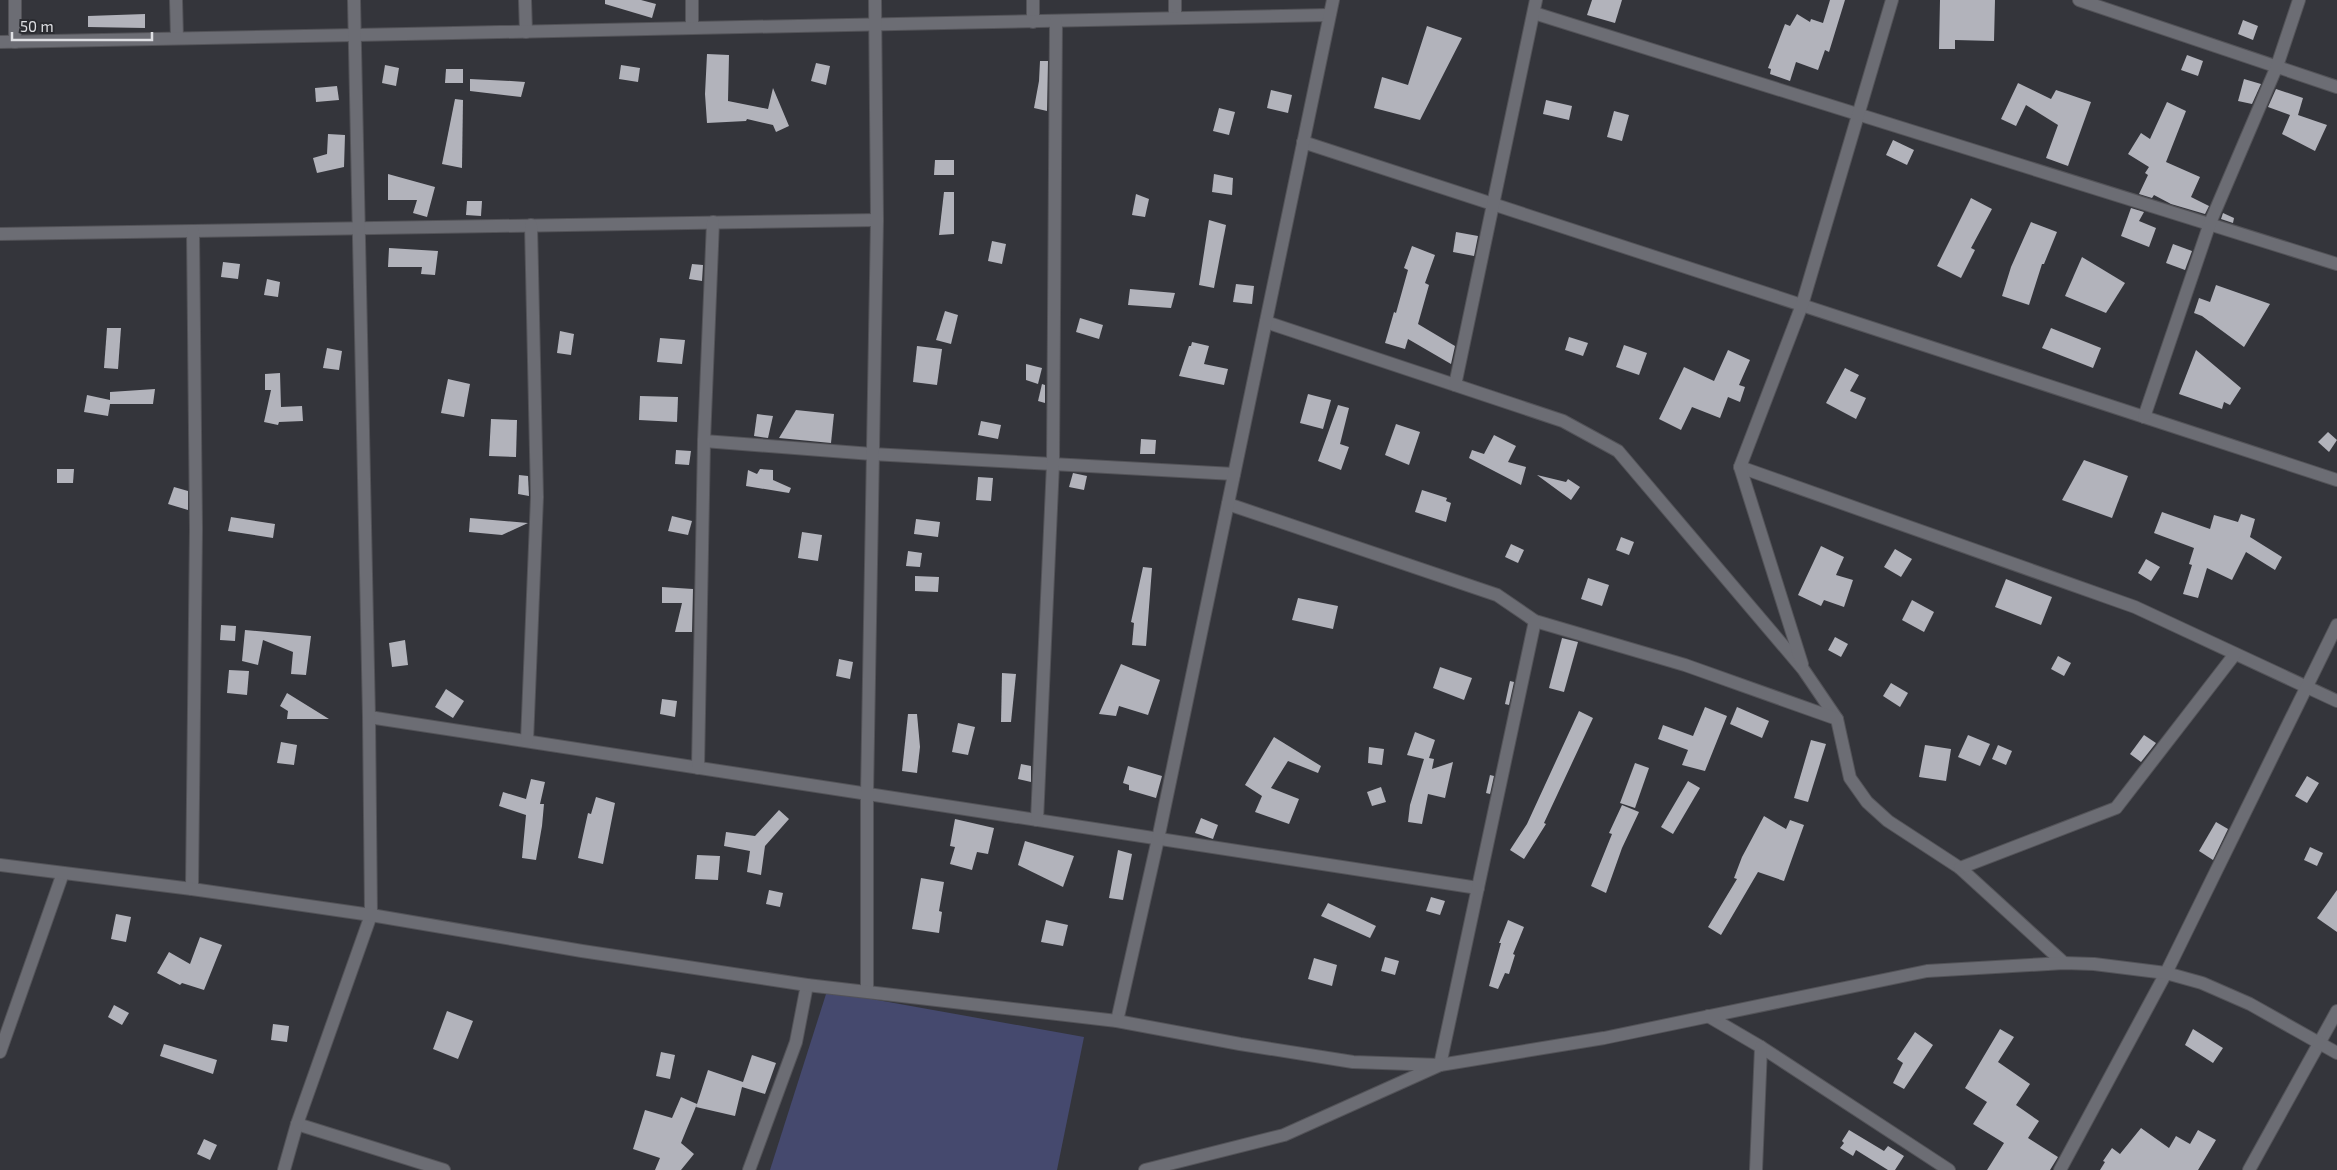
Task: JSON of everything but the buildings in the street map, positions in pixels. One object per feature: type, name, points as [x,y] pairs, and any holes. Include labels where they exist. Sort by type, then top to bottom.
[{"type":"street","points":[[15,0],[15,42]]},
{"type":"street","points":[[176,0],[177,38]]},
{"type":"street","points":[[284,1170],[297,1124],[371,916],[369,717],[354,0]]},
{"type":"street","points":[[525,0],[526,32]]},
{"type":"street","points":[[692,0],[692,27]]},
{"type":"street","points":[[867,991],[866,794],[877,220],[875,0]]},
{"type":"street","points":[[1033,0],[1033,22]]},
{"type":"street","points":[[1175,0],[1175,18]]},
{"type":"street","points":[[1117,1022],[1158,839],[1332,0]]},
{"type":"street","points":[[1455,385],[1536,0]]},
{"type":"street","points":[[1803,669],[1740,467],[1802,305],[1892,0]]},
{"type":"street","points":[[2079,0],[2337,88]]},
{"type":"street","points":[[2144,417],[2210,223],[2277,66],[2300,0]]},
{"type":"street","points":[[1534,13],[2337,264]]},
{"type":"street","points":[[0,42],[692,27],[875,26],[1330,15]]},
{"type":"street","points":[[1037,820],[1053,464],[1056,21]]},
{"type":"street","points":[[1303,142],[2337,480]]},
{"type":"street","points":[[0,234],[877,220]]},
{"type":"street","points":[[698,768],[704,441],[712,222]]},
{"type":"street","points":[[527,741],[537,497],[531,225]]},
{"type":"street","points":[[192,889],[196,529],[193,231]]},
{"type":"street","points":[[1266,322],[1563,422],[1618,452],[1803,669],[1837,719],[1850,778],[1867,802],[1888,821],[1960,868],[2064,963]]},
{"type":"street","points":[[704,441],[872,454],[1234,474]]},
{"type":"street","points":[[1740,467],[2135,607],[2337,701]]},
{"type":"street","points":[[1228,504],[1497,595],[1535,621],[1685,665],[1837,719]]},
{"type":"street","points":[[1440,1065],[1535,621]]},
{"type":"street","points":[[2060,1170],[2166,974],[2337,625]]},
{"type":"street","points":[[1960,868],[2116,808],[2235,654]]},
{"type":"street","points":[[369,717],[1478,888]]},
{"type":"street","points":[[0,865],[192,889],[807,985],[1117,1022],[1353,1062],[1440,1065],[1604,1038],[1927,972],[2064,963],[2094,964],[2166,974],[2202,982],[2250,1004],[2337,1053]]},
{"type":"street","points":[[0,1052],[64,873]]},
{"type":"street","points":[[749,1170],[796,1042],[807,985]]},
{"type":"street","points":[[2249,1170],[2337,1011]]},
{"type":"street","points":[[1708,1016],[1761,1047],[1949,1170]]},
{"type":"street","points":[[1756,1170],[1761,1047]]},
{"type":"street","points":[[1145,1170],[1284,1135],[1440,1065]]},
{"type":"street","points":[[297,1124],[444,1170]]},
{"type":"shaded area","points":[[827,991],[1084,1037],[1057,1170],[770,1170]]}]
